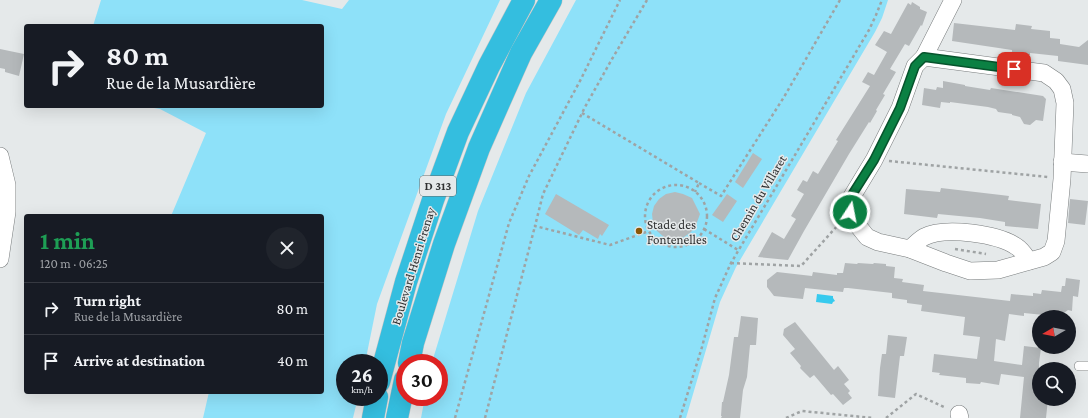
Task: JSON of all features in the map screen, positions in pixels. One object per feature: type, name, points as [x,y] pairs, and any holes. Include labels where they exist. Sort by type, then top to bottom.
[{"type":"highway","name":"Boulevard Henri Frenay","points":[[387,354],[406,282],[433,200],[458,132],[489,66],[524,0]]},
{"type":"highway","name":"Boulevard Henri Frenay","points":[[411,354],[444,244],[479,148],[521,53],[551,0]]},
{"type":"highway","points":[[373,418],[375,406]]},
{"type":"highway","points":[[397,418],[400,406]]},
{"type":"street","points":[[924,57],[1044,73],[1056,81],[1062,88],[1064,103],[1062,171],[1056,241],[1052,252],[1044,257],[998,270],[970,271],[910,249],[878,242],[867,237],[855,222],[850,212],[850,198],[874,160],[900,108],[915,66],[924,57],[953,0]]},
{"type":"street","points":[[0,156],[7,185],[7,212],[0,259]]},
{"type":"street","points":[[1062,171],[1088,164]]},
{"type":"street","points":[[910,249],[925,236],[944,232],[970,233],[995,237],[1018,247],[1029,261]]},
{"type":"path","points":[[455,418],[509,223],[529,176],[620,0]]},
{"type":"path","points":[[485,418],[536,226],[543,194],[582,113],[647,0]]},
{"type":"path","points":[[582,113],[721,196],[784,97],[840,0]]},
{"type":"path","name":"Chemin du Villaret","points":[[680,418],[702,347],[715,298],[731,263],[869,30],[882,0]]},
{"type":"path","points":[[874,160],[1062,171]]},
{"type":"path","points":[[695,192],[699,183]]},
{"type":"path","points":[[680,185],[695,192],[700,197],[706,209],[706,222],[701,235],[689,244],[681,247],[666,246],[659,242],[649,231],[646,223],[645,215],[650,199],[656,192],[671,186],[680,185]]},
{"type":"path","points":[[731,263],[801,266],[850,212]]},
{"type":"path","points":[[536,226],[610,245],[649,231]]},
{"type":"path","points":[[704,228],[738,250]]},
{"type":"path","points":[[948,247],[993,256]]},
{"type":"path","points":[[886,418],[916,394],[959,416]]},
{"type":"path","points":[[786,418],[802,411],[873,418]]},
{"type":"shaded area","points":[[101,0],[302,0],[342,9],[349,0],[500,0],[446,114],[377,304],[367,354],[336,354],[336,406],[356,406],[353,418],[203,418],[209,394],[324,394],[324,214],[172,214],[206,133],[160,109],[154,108],[324,108],[324,24],[94,24]]},
{"type":"shaded area","name":"Stade des Fontenelles","points":[[576,0],[888,0],[882,18],[875,32],[736,267],[720,302],[686,418],[421,418],[423,406],[448,406],[448,354],[435,354],[478,211],[526,93]]},
{"type":"shaded area","points":[[817,294],[833,296],[835,301],[832,304],[816,302]]},
{"type":"building","points":[[912,2],[920,7],[920,9],[927,12],[922,26],[921,25],[909,46],[905,44],[890,69],[896,72],[883,94],[885,95],[876,110],[877,111],[849,154],[788,260],[758,257],[772,232],[784,239],[796,219],[791,216],[804,194],[797,190],[803,180],[807,182],[813,171],[818,174],[838,141],[836,140],[870,86],[862,82],[868,72],[874,75],[887,52],[875,45],[884,31],[891,34],[908,3],[911,5]]},
{"type":"building","points":[[954,23],[1015,30],[1016,24],[1032,26],[1031,29],[1050,31],[1050,38],[1060,39],[1060,44],[1079,47],[1088,40],[1088,65],[1058,61],[1058,56],[1012,53],[1012,50],[952,41]]},
{"type":"building","points":[[0,49],[24,54],[19,76],[5,72],[5,69],[0,68]]},
{"type":"building","points":[[943,81],[990,90],[991,88],[1043,96],[1046,99],[1043,121],[1036,120],[1030,125],[1024,124],[1020,117],[998,112],[996,109],[988,107],[950,102],[941,102],[940,108],[922,105],[924,88],[936,90],[937,87],[943,88]]},
{"type":"building","points":[[753,153],[762,159],[743,188],[735,182]]},
{"type":"building","points":[[941,188],[1009,196],[1008,200],[1041,204],[1038,229],[1005,226],[1005,222],[980,218],[938,214],[937,218],[904,214],[906,189],[940,192]]},
{"type":"building","points":[[675,192],[692,198],[700,214],[696,225],[691,232],[684,237],[676,239],[664,237],[657,231],[653,223],[652,214],[654,206],[659,199],[666,194]]},
{"type":"building","points":[[556,194],[609,225],[602,236],[600,234],[598,239],[583,230],[579,235],[545,214]]},
{"type":"building","points":[[727,194],[737,201],[723,222],[712,215]]},
{"type":"building","points":[[1070,199],[1088,201],[1085,225],[1068,223]]},
{"type":"building","points":[[845,263],[886,264],[886,266],[895,267],[894,278],[903,279],[902,282],[924,285],[923,291],[1010,301],[1011,294],[1033,296],[1033,293],[1041,294],[1042,290],[1061,292],[1062,286],[1065,286],[1066,278],[1080,280],[1078,297],[1073,296],[1072,310],[1032,310],[1032,314],[1024,313],[1024,316],[1009,314],[1005,341],[996,339],[994,361],[1022,365],[1024,346],[1032,347],[1032,354],[1040,354],[1039,362],[1032,362],[1032,406],[1047,406],[1046,418],[1020,418],[1024,377],[1001,374],[999,385],[981,382],[980,384],[966,383],[966,378],[939,375],[940,373],[932,372],[934,354],[977,359],[980,337],[963,335],[965,317],[921,311],[922,305],[907,303],[907,300],[892,298],[892,293],[848,288],[844,288],[843,292],[805,288],[803,299],[774,296],[767,287],[767,280],[777,272],[812,276],[813,272],[837,275],[837,273],[843,273]]},
{"type":"building","points":[[741,316],[758,318],[756,345],[750,345],[747,377],[743,390],[740,418],[721,418],[722,402],[729,375],[734,337],[738,337]]},
{"type":"building","points":[[795,322],[834,370],[838,366],[849,380],[844,384],[850,391],[848,393],[852,398],[843,405],[833,394],[831,395],[814,375],[810,378],[800,368],[801,366],[790,353],[795,349],[783,335],[784,329]]},
{"type":"building","points":[[888,335],[907,337],[904,356],[900,356],[895,398],[878,396],[882,354],[886,354]]},
{"type":"place","name":"Stade des Fontenelles","points":[[639,231]]},
{"type":"route","points":[[850,212],[850,198],[874,160],[900,108],[915,66],[924,57],[1014,69]]}]
